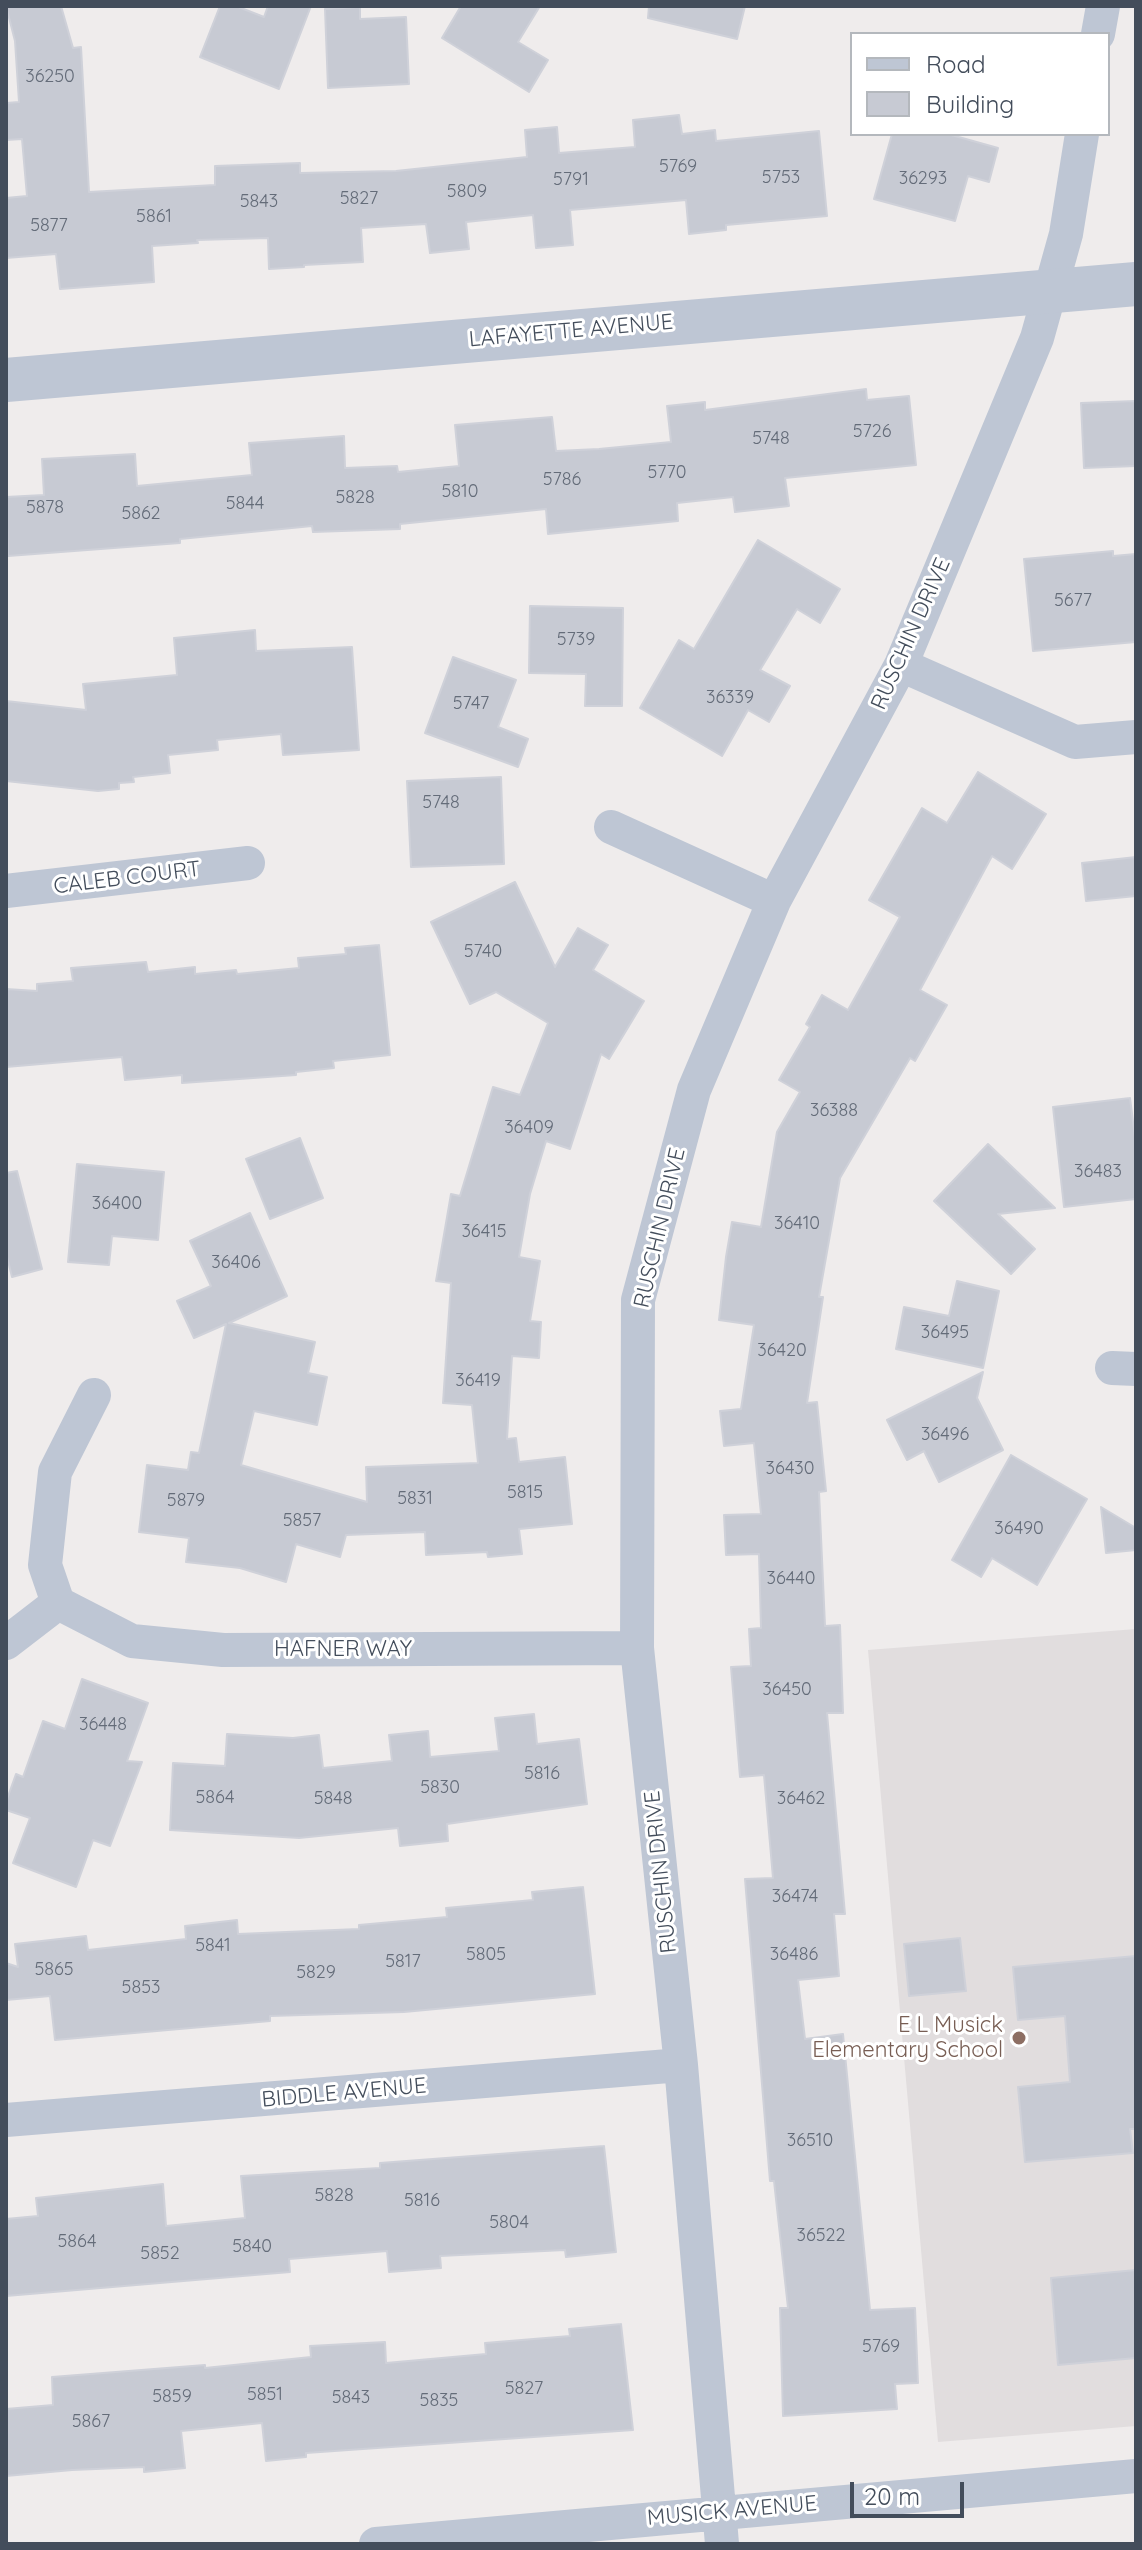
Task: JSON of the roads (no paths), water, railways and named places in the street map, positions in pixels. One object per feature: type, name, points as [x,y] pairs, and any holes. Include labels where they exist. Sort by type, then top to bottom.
[{"type":"street","points":[[1098,32],[1103,6]]},
{"type":"street","name":"RUSCHIN DRIVE","points":[[721,2528],[681,2065],[637,1648],[638,1300],[694,1090],[774,901],[901,665],[1037,338],[1066,234],[1082,136]]},
{"type":"street","name":"LAFAYETTE AVENUE","points":[[6,380],[1136,284]]},
{"type":"street","points":[[901,665],[1075,742],[1136,737]]},
{"type":"street","points":[[611,827],[774,901]]},
{"type":"street","name":"CALEB COURT","points":[[6,891],[248,863]]},
{"type":"street","points":[[6,1643],[58,1603],[45,1565],[55,1472],[94,1395]]},
{"type":"street","name":"HAFNER WAY","points":[[58,1603],[132,1641],[223,1650],[637,1648]]},
{"type":"street","name":"BIDDLE AVENUE","points":[[6,2120],[681,2065]]},
{"type":"street","name":"MUSICK AVENUE","points":[[376,2544],[721,2528],[1136,2476]]},
{"type":"place","name":"E L Musick Elementary School","points":[[1019,2038]]}]
